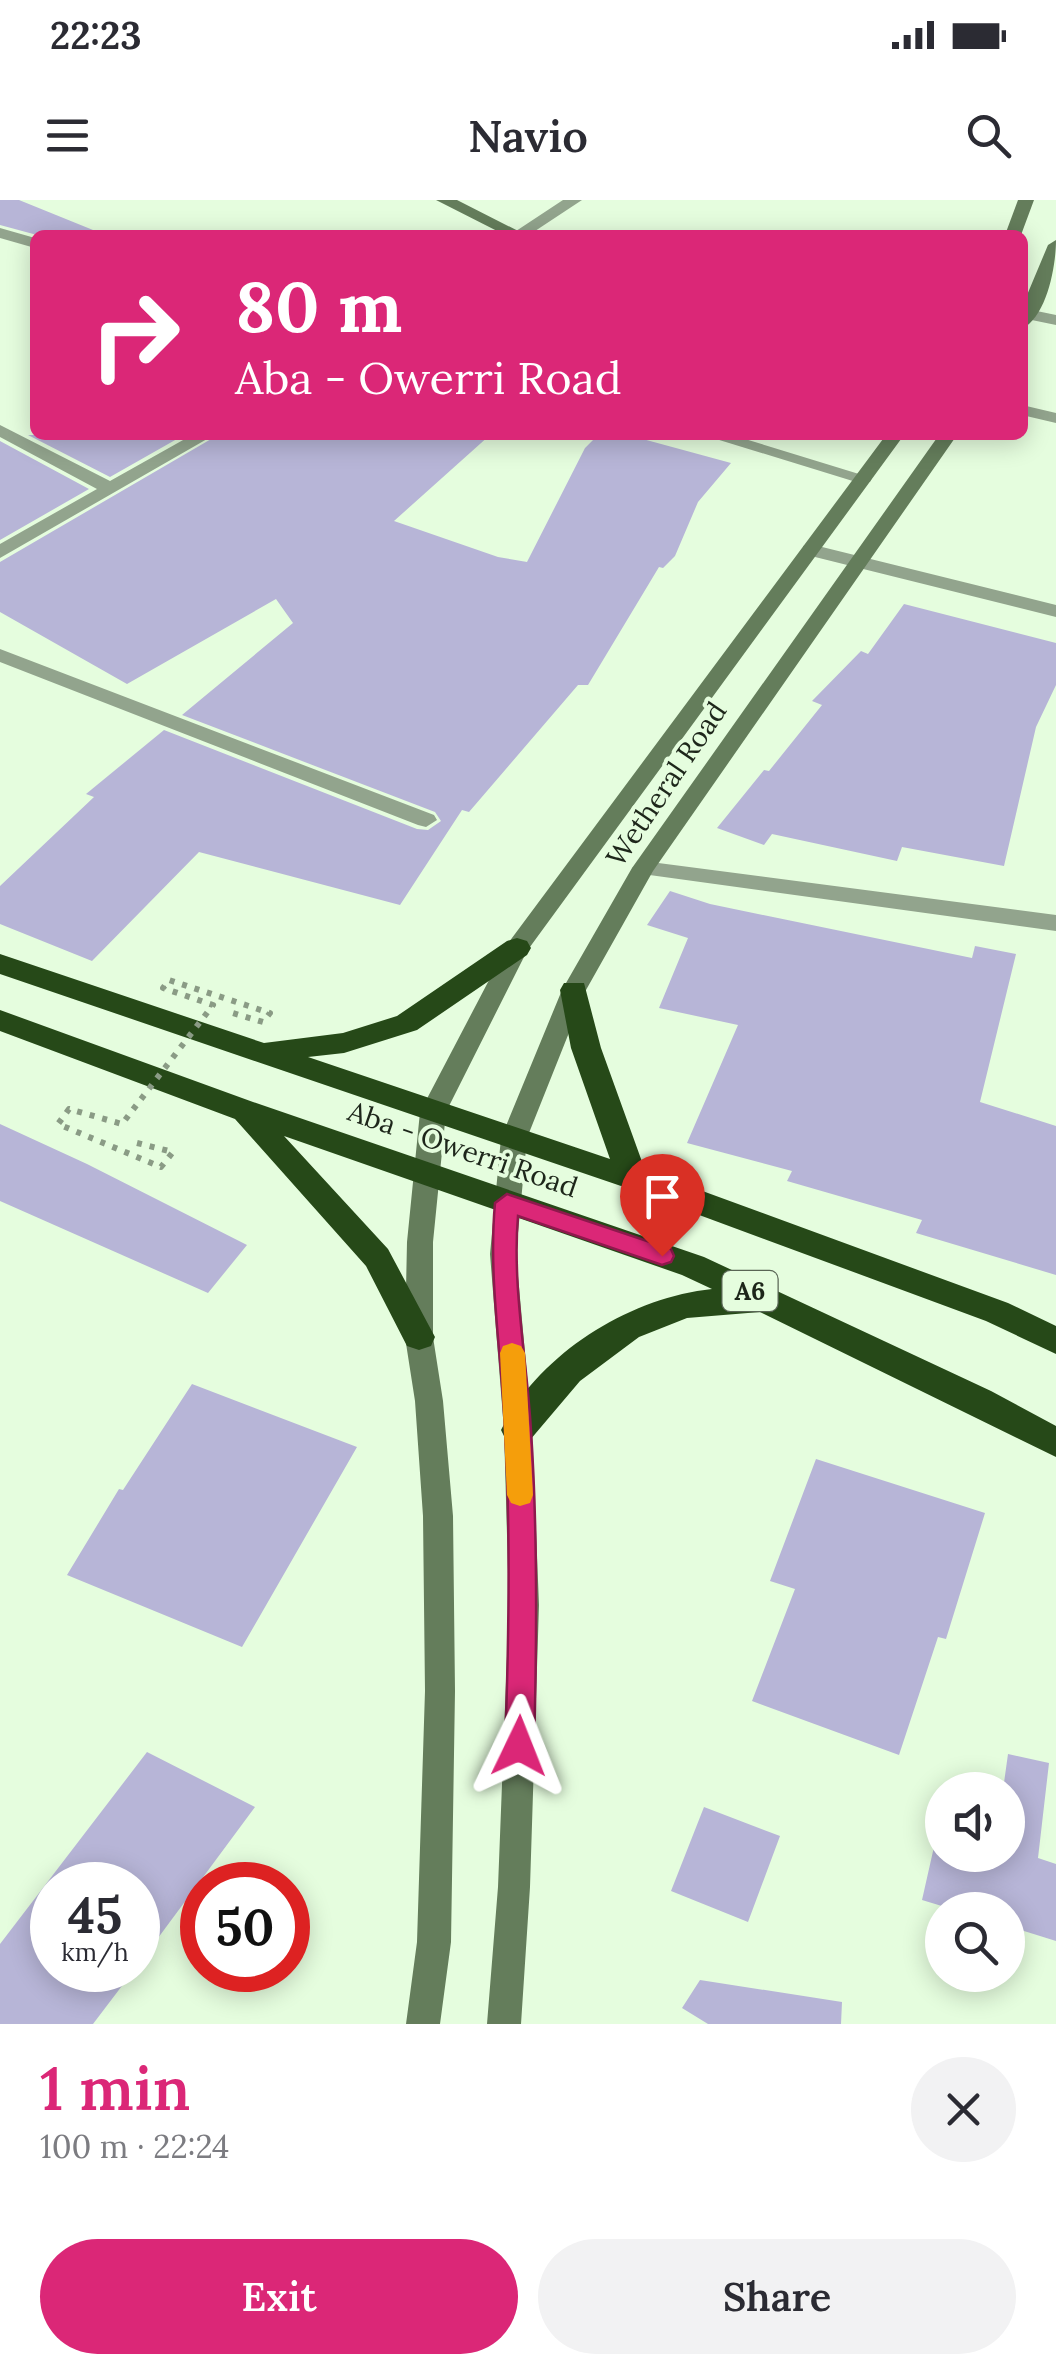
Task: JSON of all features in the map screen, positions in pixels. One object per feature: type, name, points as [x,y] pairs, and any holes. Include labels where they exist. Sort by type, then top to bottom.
[{"type":"highway","points":[[258,1052],[344,1042],[407,1023],[517,948]]},
{"type":"highway","name":"Aba - Owerri Road","points":[[0,964],[632,1178],[996,1312],[1056,1341]]},
{"type":"highway","points":[[574,990],[586,1048],[632,1178]]},
{"type":"highway","name":"Aba - Owerri Road","points":[[0,1020],[242,1110],[693,1266],[766,1298],[1056,1443]]},
{"type":"highway","points":[[242,1110],[378,1258],[419,1337]]},
{"type":"highway","points":[[518,1430],[554,1381],[607,1337],[678,1307],[766,1298]]},
{"type":"main road","points":[[444,200],[507,230]]},
{"type":"main road","points":[[1015,230],[1026,200]]},
{"type":"main road","points":[[1028,312],[1056,245]]},
{"type":"main road","name":"Wetheral Road","points":[[422,2024],[434,1942],[440,1691],[438,1516],[430,1400],[419,1337],[420,1242],[433,1112],[517,948],[891,440]]},
{"type":"main road","name":"Wetheral Road","points":[[504,2024],[514,1887],[524,1605],[518,1430],[503,1254],[514,1138],[574,990],[643,868],[944,440]]},
{"type":"street","points":[[526,230],[574,200]]},
{"type":"street","points":[[0,233],[30,242]]},
{"type":"street","points":[[1028,319],[1056,320]]},
{"type":"street","points":[[1028,411],[1056,418]]},
{"type":"street","points":[[0,430],[112,489]]},
{"type":"street","points":[[0,552],[196,440]]},
{"type":"street","points":[[730,440],[863,478]]},
{"type":"street","points":[[810,550],[1056,611]]},
{"type":"street","points":[[0,655],[426,820]]},
{"type":"street","points":[[643,868],[1056,924]]},
{"type":"path","points":[[138,1142],[173,1152],[161,1168],[58,1124],[69,1109],[122,1124],[213,1005],[163,988],[169,980],[270,1013],[264,1022],[228,1012]]},
{"type":"building","points":[[0,200],[19,200],[93,230],[30,230],[30,233],[0,225]]},
{"type":"building","points":[[38,440],[175,440],[110,477]]},
{"type":"building","points":[[209,440],[484,440],[394,521],[498,557],[527,562],[585,448],[593,440],[646,440],[731,463],[698,502],[675,556],[663,568],[659,567],[588,685],[578,685],[469,812],[462,810],[400,905],[199,852],[92,961],[0,924],[0,886],[94,797],[86,794],[164,730],[417,829],[428,830],[441,821],[435,812],[182,715],[293,623],[276,599],[127,684],[0,612],[0,562]]},
{"type":"building","points":[[0,441],[89,489],[0,540]]},
{"type":"building","points":[[904,604],[1056,643],[1056,685],[1036,727],[1004,866],[902,847],[897,861],[772,834],[764,845],[717,828],[822,705],[812,701],[861,651],[868,654]]},
{"type":"building","points":[[670,891],[710,904],[972,958],[975,946],[1016,954],[980,1102],[1056,1126],[1056,1275],[916,1233],[922,1220],[787,1181],[792,1171],[687,1143],[738,1025],[659,1008],[688,938],[647,925]]},
{"type":"building","points":[[0,1124],[247,1245],[208,1293],[0,1201]]},
{"type":"building","points":[[192,1384],[357,1447],[242,1647],[67,1575],[119,1489],[123,1490]]},
{"type":"building","points":[[816,1459],[985,1513],[946,1639],[938,1637],[899,1755],[752,1701],[795,1589],[770,1581]]},
{"type":"building","points":[[147,1752],[255,1807],[214,1862],[180,1862],[180,1908],[160,1935],[160,1862],[63,1862]]},
{"type":"building","points":[[1008,1754],[1049,1763],[1038,1858],[1056,1864],[1056,1941],[1025,1931],[1025,1892],[925,1892],[925,1901],[922,1900],[928,1872],[1025,1872],[1025,1772],[1006,1772]]},
{"type":"building","points":[[704,1807],[780,1836],[748,1922],[671,1891]]},
{"type":"building","points":[[30,1905],[30,1992],[117,1992],[93,2024],[0,2024],[0,1944]]},
{"type":"building","points":[[700,1980],[842,2002],[841,2024],[708,2024],[682,2008]]},
{"type":"slow traffic","points":[[512,1353],[520,1495]]},
{"type":"route","points":[[519,1746],[524,1605],[518,1430],[503,1254],[507,1203],[662,1256]]}]
